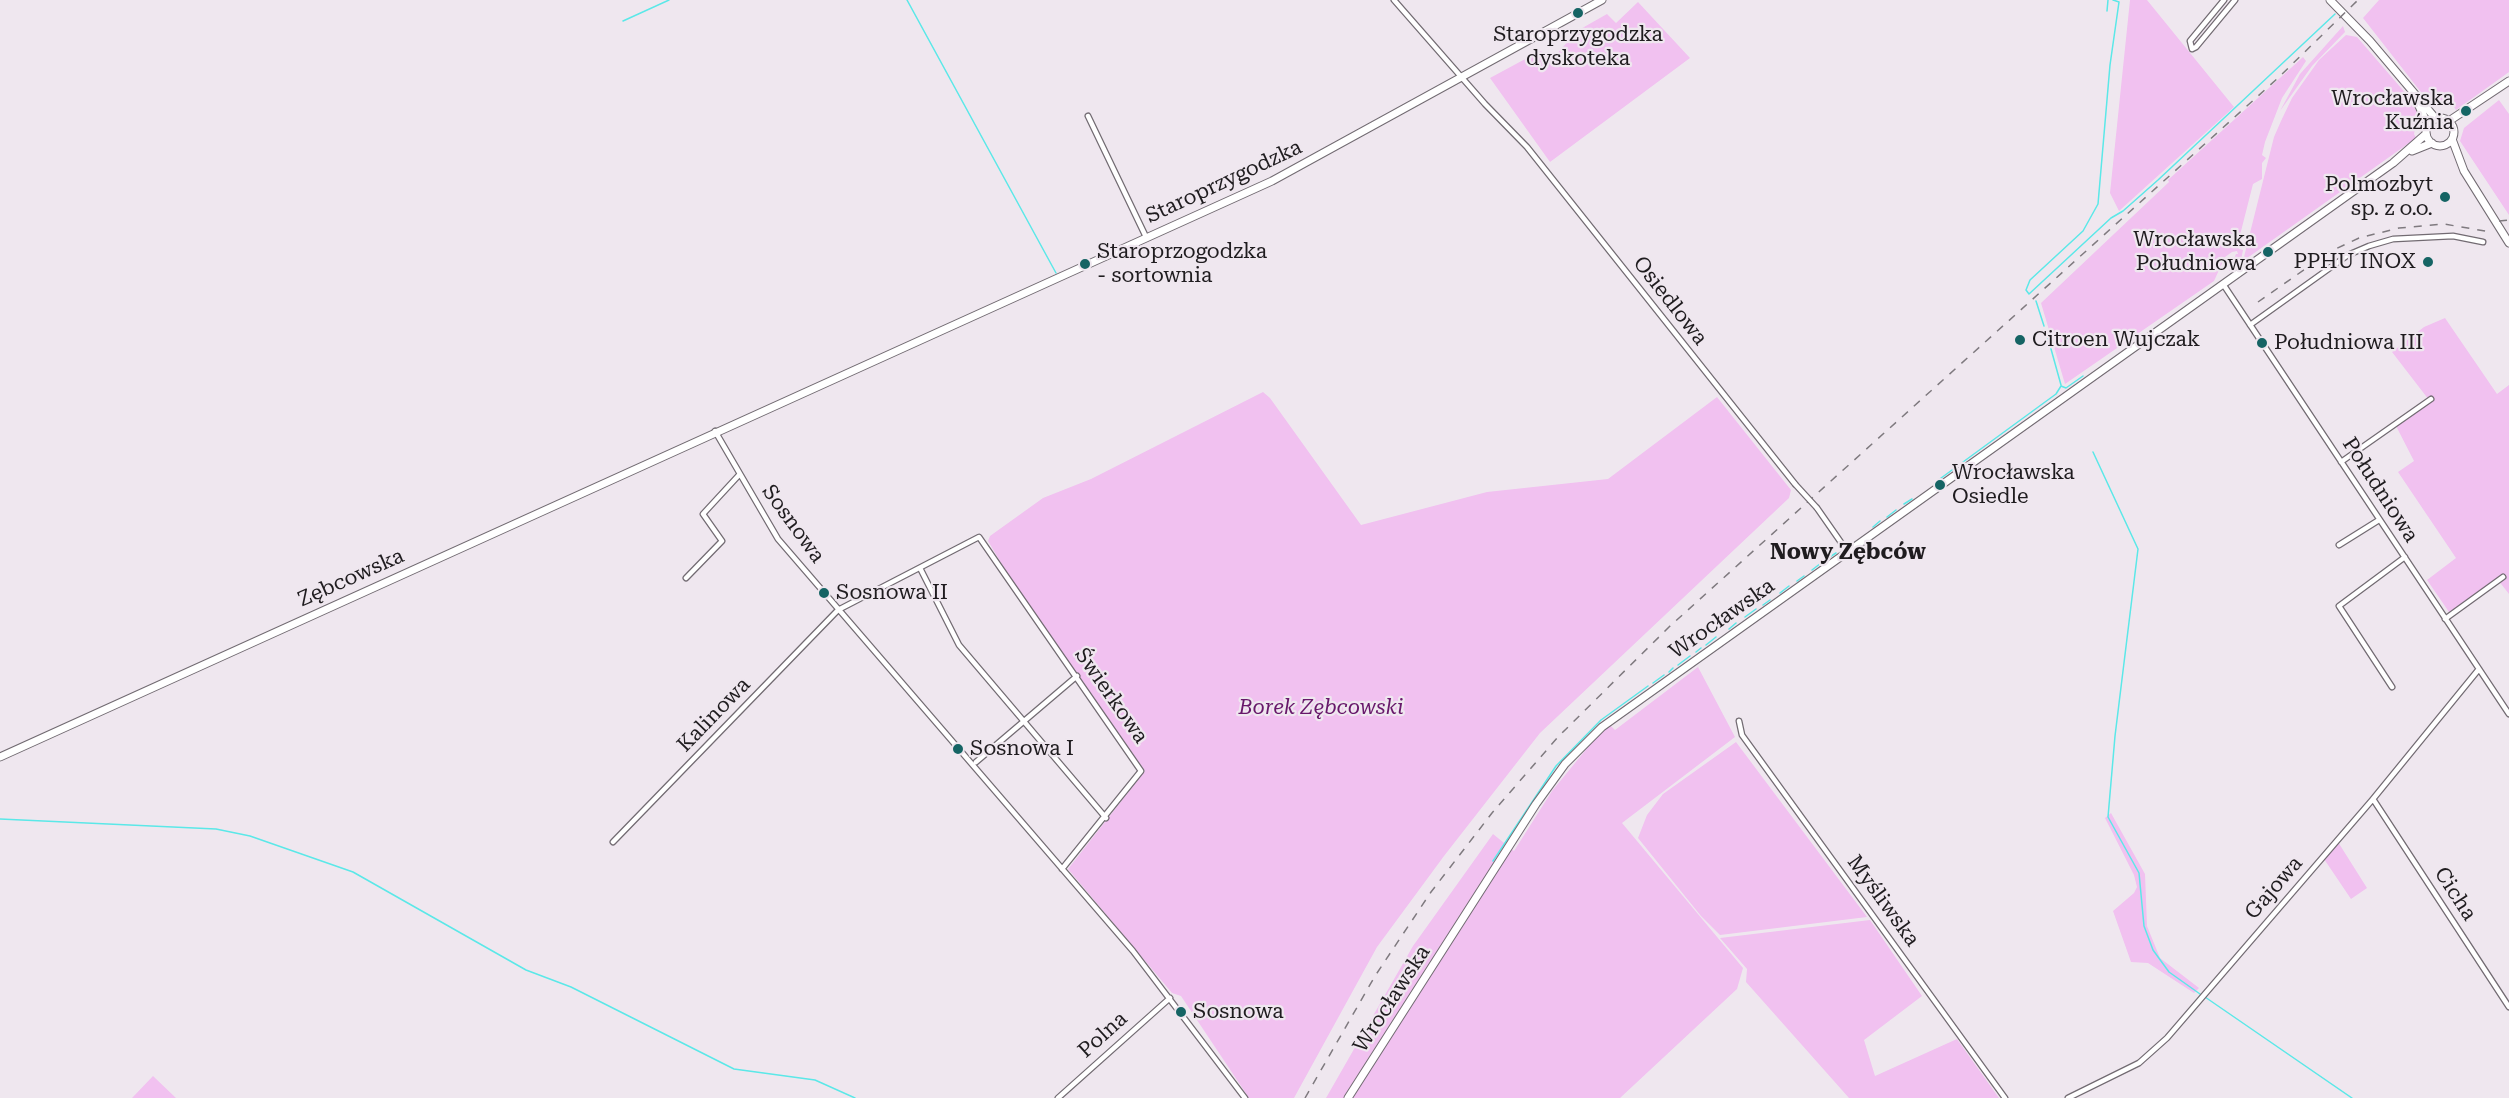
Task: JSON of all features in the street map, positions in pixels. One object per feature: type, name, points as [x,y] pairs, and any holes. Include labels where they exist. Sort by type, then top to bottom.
[{"type":"street","name":"Osiedlowa","points":[[1394,0],[1527,147],[1795,484],[1817,508],[1847,551]]},
{"type":"street","name":"Staroprzygodzka","points":[[716,431],[1288,173],[1602,0]]},
{"type":"street","points":[[2224,0],[2190,41],[2192,49],[2235,0]]},
{"type":"street","points":[[2330,0],[2370,40],[2414,96],[2436,119],[2451,125]]},
{"type":"street","points":[[2451,125],[2509,81]]},
{"type":"street","points":[[2414,96],[2428,125],[2426,134],[2432,143],[2442,145],[2458,160],[2509,243]]},
{"type":"street","points":[[1088,116],[1146,237]]},
{"type":"street","points":[[2428,125],[2436,119]]},
{"type":"street","points":[[2451,125],[2458,160]]},
{"type":"street","name":"Wrocławska","points":[[1348,1098],[1536,804],[1578,750],[1617,714],[2407,154],[2426,134]]},
{"type":"street","points":[[2442,145],[2452,139]]},
{"type":"street","name":"Wrocławska","points":[[2407,154],[2432,143]]},
{"type":"street","points":[[2250,325],[2348,255],[2369,246],[2393,239],[2453,236],[2483,242]]},
{"type":"street","name":"Południowa","points":[[2224,285],[2509,714]]},
{"type":"street","points":[[2341,462],[2431,399]]},
{"type":"street","name":"Sosnowa","points":[[716,431],[778,539],[1170,998],[1245,1098]]},
{"type":"street","name":"Zębcowska","points":[[0,757],[716,431]]},
{"type":"street","points":[[686,578],[722,541],[703,514],[740,475]]},
{"type":"street","points":[[2339,545],[2379,520]]},
{"type":"street","name":"Kalinowa","points":[[613,842],[838,610],[979,537]]},
{"type":"street","name":"Świerkowa","points":[[979,537],[1142,771],[1106,818],[1062,869]]},
{"type":"street","points":[[2392,687],[2339,606],[2405,557]]},
{"type":"street","points":[[920,568],[959,645],[1026,721],[1106,818]]},
{"type":"street","points":[[2445,619],[2503,577]]},
{"type":"street","name":"Gajowa","points":[[2068,1098],[2139,1063],[2159,1046],[2373,799],[2478,669]]},
{"type":"street","points":[[976,762],[1077,676]]},
{"type":"street","name":"Myśliwska","points":[[1739,721],[1742,735],[2005,1098]]},
{"type":"street","name":"Cicha","points":[[2373,799],[2509,1007]]},
{"type":"street","name":"Polna","points":[[1058,1098],[1170,998]]},
{"type":"green space","points":[[2130,0],[2147,0],[2234,107],[2119,211],[2110,193]]},
{"type":"green space","points":[[2379,0],[2509,0],[2509,72],[2456,110],[2454,107],[2431,105],[2363,18]]},
{"type":"green space","points":[[1638,2],[1690,58],[1550,162],[1490,78],[1540,51],[1555,56],[1577,31],[1607,14],[1616,23]]},
{"type":"green space","points":[[2343,26],[2345,32],[2312,66],[2280,111],[2300,74]]},
{"type":"green space","points":[[2346,35],[2357,37],[2408,96],[2418,114],[2414,134],[2416,138],[2243,261],[2274,137],[2281,121],[2292,98],[2319,60]]},
{"type":"green space","points":[[2303,57],[2306,61],[2282,98],[2265,142],[2262,155],[2266,158],[2262,163],[2262,179],[2253,184],[2238,243],[2239,249],[2243,250],[2240,265],[2229,271],[2238,254],[2237,251],[2232,252],[2225,257],[2214,281],[2065,384],[2041,303],[2169,182],[2168,180]]},
{"type":"green space","points":[[2499,100],[2509,114],[2509,215],[2460,141],[2464,128]]},
{"type":"green space","points":[[2445,318],[2497,394],[2509,385],[2509,594],[2498,580],[2449,612],[2427,580],[2456,558],[2398,472],[2414,461],[2395,424],[2429,400],[2392,352],[2424,327]]},
{"type":"green space","name":"Borek Zębcowski","points":[[1263,392],[1270,398],[1361,525],[1487,492],[1608,479],[1717,397],[1791,490],[1789,498],[1540,733],[1444,856],[1377,947],[1294,1098],[1249,1098],[1181,996],[1172,993],[1068,869],[1145,771],[1007,573],[988,541],[990,536],[1043,498],[1091,479]]},
{"type":"green space","points":[[1698,667],[1735,737],[1622,823],[1743,968],[1737,989],[1620,1098],[1326,1098],[1413,946],[1493,834],[1514,851],[1552,791],[1598,735],[1610,725],[1615,730]]},
{"type":"green space","points":[[1736,742],[1867,917],[1720,935],[1701,916],[1638,838],[1647,815],[1663,794]]},
{"type":"green space","points":[[2111,813],[2145,874],[2147,926],[2160,958],[2199,988],[2194,993],[2148,963],[2131,962],[2113,911],[2134,893],[2137,887],[2134,875],[2105,818]]},
{"type":"green space","points":[[2338,842],[2367,888],[2351,899],[2324,859]]},
{"type":"green space","points":[[1870,920],[1922,996],[1864,1040],[1875,1076],[1957,1039],[1999,1098],[1849,1098],[1746,982],[1747,969],[1720,938]]},
{"type":"green space","points":[[153,1076],[176,1098],[132,1098]]},
{"type":"waterway","points":[[623,21],[669,0]]},
{"type":"waterway","points":[[907,0],[1056,273]]},
{"type":"waterway","points":[[2107,11],[2108,0]]},
{"type":"waterway","points":[[2113,0],[2119,2],[2110,65],[2098,204],[2083,231],[2030,280],[2026,290],[2029,294],[2111,218],[2123,211],[2158,180],[2335,14]]},
{"type":"waterway","points":[[2036,301],[2044,326]]},
{"type":"waterway","points":[[2046,331],[2061,385]]},
{"type":"waterway","points":[[1937,481],[2056,394],[2061,386],[2066,388],[2083,376]]},
{"type":"waterway","points":[[2093,452],[2138,549],[2115,736],[2108,817],[2139,873],[2144,926],[2153,950],[2169,972],[2200,994]]},
{"type":"waterway","points":[[1904,504],[1912,499]]},
{"type":"waterway","points":[[1887,517],[1896,510]]},
{"type":"waterway","points":[[1873,527],[1880,521]]},
{"type":"waterway","points":[[1828,558],[1836,553]]},
{"type":"waterway","points":[[1812,570],[1821,563]]},
{"type":"waterway","points":[[1797,581],[1804,576]]},
{"type":"waterway","points":[[1780,593],[1789,586]]},
{"type":"waterway","points":[[1763,605],[1770,600]]},
{"type":"waterway","points":[[1745,617],[1756,609]]},
{"type":"waterway","points":[[1729,629],[1736,623]]},
{"type":"waterway","points":[[1706,645],[1716,637]]},
{"type":"waterway","points":[[1696,652],[1701,648]]},
{"type":"waterway","points":[[1678,665],[1690,656]]},
{"type":"waterway","points":[[1669,672],[1673,668]]},
{"type":"waterway","points":[[1653,683],[1664,675]]},
{"type":"waterway","points":[[1493,861],[1556,766],[1601,720],[1648,686]]},
{"type":"waterway","points":[[0,819],[216,829],[250,836],[353,872],[526,970],[571,987],[734,1069],[815,1080],[855,1098]]},
{"type":"waterway","points":[[2205,997],[2352,1098]]},
{"type":"railway","points":[[1305,1098],[1375,976],[1431,892],[1492,813],[1558,737],[1669,627],[2278,78],[2358,0]]},
{"type":"railway","points":[[2499,221],[2509,220]]},
{"type":"railway","points":[[2258,302],[2331,251],[2359,238],[2399,228],[2444,224],[2491,232]]},
{"type":"place","name":"Staroprzygodzka dyskoteka","points":[[1578,13]]},
{"type":"place","name":"Wrocławska Kuźnia","points":[[2466,111]]},
{"type":"place","name":"Polmozbyt sp. z o.o.","points":[[2445,197]]},
{"type":"place","name":"Wrocławska Południowa","points":[[2268,252]]},
{"type":"place","name":"PPHU INOX","points":[[2428,262]]},
{"type":"place","name":"Staroprzogodzka - sortownia","points":[[1085,264]]},
{"type":"place","name":"Citroen Wujczak","points":[[2020,340]]},
{"type":"place","name":"Południowa III","points":[[2262,343]]},
{"type":"place","name":"Wrocławska Osiedle","points":[[1940,485]]},
{"type":"place","name":"Sosnowa II","points":[[824,593]]},
{"type":"place","name":"Sosnowa I","points":[[958,749]]},
{"type":"place","name":"Sosnowa","points":[[1181,1012]]},
{"type":"district","name":"Nowy Zębców","points":[[1848,553]]}]
